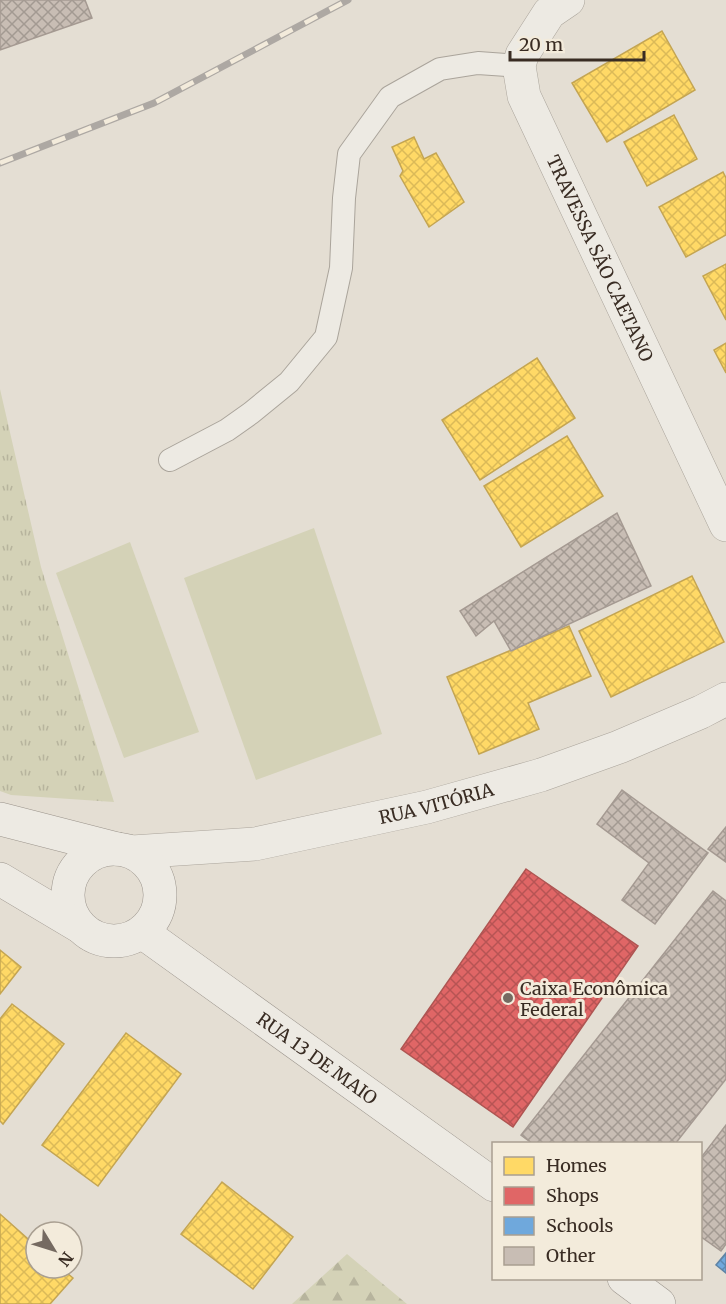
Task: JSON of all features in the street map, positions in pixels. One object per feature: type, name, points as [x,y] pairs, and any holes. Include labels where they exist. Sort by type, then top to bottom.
[{"type":"street","points":[[519,66],[522,55],[549,13],[568,0]]},
{"type":"street","name":"TRAVESSA SÃO CAETANO","points":[[519,66],[524,96],[726,525]]},
{"type":"street","name":"RUA VITÓRIA","points":[[124,850],[255,844],[427,807],[552,771],[619,747],[726,699]]},
{"type":"street","points":[[0,819],[124,850],[145,860],[155,872],[160,886],[161,901],[156,916],[135,938],[120,942],[104,941],[90,936],[79,926],[0,879]]},
{"type":"street","points":[[79,926],[71,912],[67,897],[76,868],[88,857],[102,851],[124,850]]},
{"type":"street","name":"RUA 13 DE MAIO","points":[[142,932],[492,1184]]},
{"type":"street","points":[[627,1280],[659,1304]]},
{"type":"lane","points":[[170,460],[227,430],[251,413],[288,382],[326,337],[341,268],[344,198],[350,154],[390,97],[440,69],[478,63],[519,66]]},
{"type":"green space","points":[[0,389],[41,567],[114,802],[11,795],[0,791]]},
{"type":"green space","points":[[314,528],[382,734],[256,780],[184,578]]},
{"type":"green space","points":[[130,542],[199,732],[124,758],[56,573]]},
{"type":"green space","points":[[347,1254],[407,1304],[292,1304]]},
{"type":"building: Homes","points":[[662,31],[695,90],[607,142],[572,83]]},
{"type":"building: Homes","points":[[674,115],[697,159],[647,186],[624,142]]},
{"type":"building: Homes","points":[[414,137],[424,159],[436,153],[464,202],[429,227],[400,176],[403,171],[392,147]]},
{"type":"building: Homes","points":[[723,172],[726,178],[726,235],[686,257],[659,207]]},
{"type":"building: Homes","points":[[726,264],[726,320],[703,276]]},
{"type":"building: Homes","points":[[726,343],[726,373],[714,350]]},
{"type":"building: Homes","points":[[537,358],[575,418],[480,480],[442,420]]},
{"type":"building: Homes","points":[[567,436],[603,496],[521,547],[484,486]]},
{"type":"building: Homes","points":[[692,576],[724,642],[611,697],[579,631]]},
{"type":"building: Homes","points":[[569,626],[591,676],[528,703],[539,729],[479,754],[447,677]]},
{"type":"building: Homes","points":[[0,950],[21,967],[0,994]]},
{"type":"building: Homes","points":[[12,1004],[64,1044],[3,1124],[0,1121],[0,1019]]},
{"type":"building: Homes","points":[[126,1033],[181,1074],[98,1186],[42,1145]]},
{"type":"building: Homes","points":[[222,1182],[293,1237],[253,1289],[181,1234]]},
{"type":"building: Homes","points":[[0,1214],[24,1235],[24,1280],[71,1280],[50,1304],[0,1304]]},
{"type":"building: Shops","points":[[526,869],[638,946],[513,1127],[401,1049]]},
{"type":"building: Schools","points":[[726,1253],[726,1273],[716,1265]]},
{"type":"building: Other","points":[[0,0],[85,0],[92,18],[0,50]]},
{"type":"building: Other","points":[[617,513],[651,586],[511,651],[494,621],[476,636],[460,611]]},
{"type":"building: Other","points":[[622,790],[708,853],[655,924],[622,900],[649,863],[597,824]]},
{"type":"building: Other","points":[[726,827],[726,862],[708,849]]},
{"type":"building: Other","points":[[713,891],[726,901],[726,1079],[677,1142],[530,1142],[521,1135]]},
{"type":"building: Other","points":[[726,1125],[726,1244],[721,1251],[702,1237],[702,1156]]},
{"type":"railway","points":[[0,163],[154,103],[348,0]]},
{"type":"place","name":"Caixa Econômica Federal","points":[[508,998]]}]
